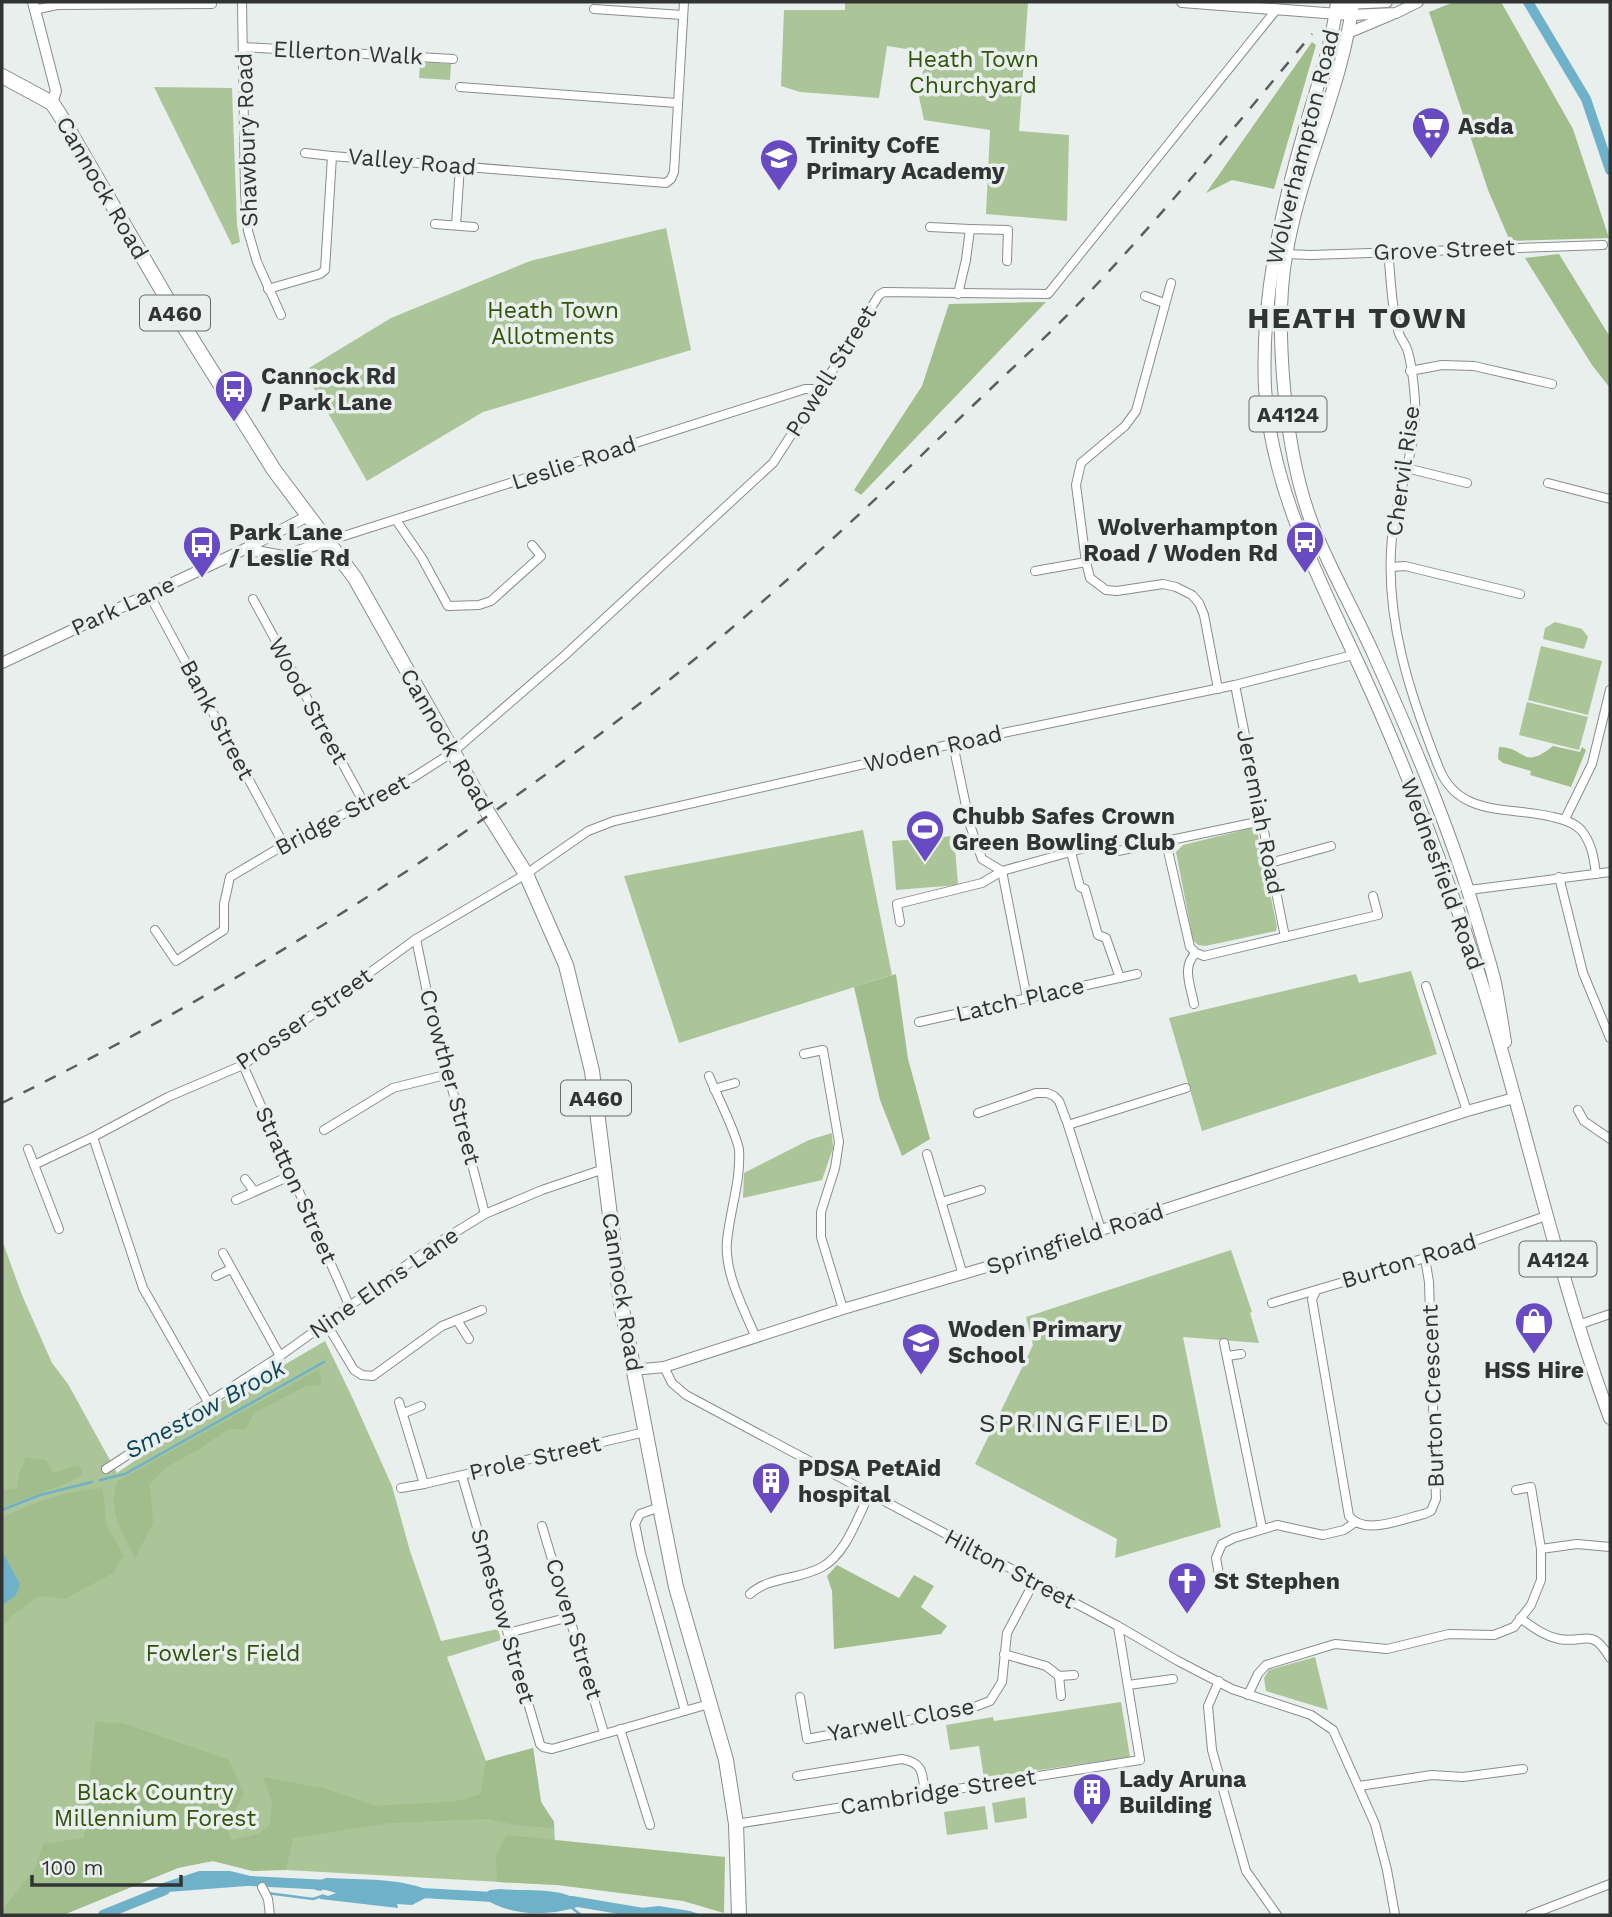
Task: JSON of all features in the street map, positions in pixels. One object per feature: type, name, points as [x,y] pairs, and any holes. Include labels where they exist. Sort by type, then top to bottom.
[{"type":"highway","name":"Cannock Road","points":[[2,76],[51,103],[173,309],[274,470],[355,578],[453,752],[526,874],[566,965],[592,1071],[621,1304],[676,1587],[726,1760],[736,1824],[739,1915]]},
{"type":"main road","name":"Wolverhampton Road","points":[[1352,7],[1348,33],[1301,193],[1280,253],[1267,309],[1265,353],[1266,392],[1273,445],[1293,521],[1353,655]]},
{"type":"main road","name":"Wolverhampton Road","points":[[1337,8],[1333,34],[1287,194],[1280,253],[1283,377],[1295,463],[1317,535],[1373,652]]},
{"type":"main road","points":[[1353,655],[1373,652]]},
{"type":"main road","name":"Wednesfield Road","points":[[1373,652],[1469,890],[1495,984],[1514,1098]]},
{"type":"main road","name":"Wednesfield Road","points":[[1353,655],[1402,764],[1454,898],[1578,1325],[1610,1418]]},
{"type":"main road","points":[[1454,898],[1469,890]]},
{"type":"street","name":"Shawbury Road","points":[[242,2],[248,231],[257,262],[281,315]]},
{"type":"street","points":[[460,87],[677,103],[684,2]]},
{"type":"street","points":[[1182,2],[1276,10],[1337,8],[1346,4],[1396,13]]},
{"type":"street","points":[[1352,7],[1387,2]]},
{"type":"street","points":[[1348,33],[1418,2]]},
{"type":"street","points":[[51,103],[55,91],[34,6],[212,4]]},
{"type":"street","points":[[594,9],[682,15]]},
{"type":"street","name":"Powell Street","points":[[453,752],[564,656],[773,463],[879,295],[884,292],[1048,294],[1276,10]]},
{"type":"street","name":"Ellerton Walk","points":[[243,47],[453,59]]},
{"type":"street","name":"Valley Road","points":[[268,289],[320,274],[325,270],[332,156],[666,183],[674,172],[677,103]]},
{"type":"street","points":[[305,153],[332,156]]},
{"type":"street","points":[[456,225],[460,166]]},
{"type":"street","points":[[436,224],[474,226]]},
{"type":"street","points":[[930,227],[1008,230],[1007,261]]},
{"type":"street","points":[[958,294],[970,229]]},
{"type":"street","name":"Grove Street","points":[[1280,253],[1311,255],[1603,245]]},
{"type":"street","name":"Chervil Rise","points":[[1388,251],[1398,331],[1408,350],[1415,401],[1415,427],[1392,538],[1399,650],[1408,686],[1441,772],[1452,792],[1465,801],[1496,810],[1534,812],[1565,820]]},
{"type":"street","points":[[1171,284],[1136,411],[1125,426],[1081,463],[1076,485],[1090,578],[1106,590],[1117,591],[1163,584],[1176,586],[1192,596],[1199,603],[1204,615],[1218,689]]},
{"type":"street","points":[[1145,296],[1164,303]]},
{"type":"street","points":[[1410,371],[1443,365],[1474,366],[1552,384]]},
{"type":"street","name":"Leslie Road","points":[[328,541],[805,389],[821,389]]},
{"type":"street","points":[[1406,468],[1467,483]]},
{"type":"street","points":[[1548,483],[1610,499]]},
{"type":"street","name":"Park Lane","points":[[2,663],[308,516]]},
{"type":"street","points":[[396,520],[422,558],[447,607],[479,605],[491,601],[541,556],[532,545]]},
{"type":"street","points":[[244,549],[283,556],[328,541]]},
{"type":"street","points":[[1035,570],[1086,562]]},
{"type":"street","name":"Chervil Rise","points":[[1392,567],[1405,566],[1520,594]]},
{"type":"street","name":"Bank Street","points":[[149,594],[284,845]]},
{"type":"street","name":"Wood Street","points":[[253,599],[364,803]]},
{"type":"street","name":"Woden Road","points":[[526,874],[587,831],[614,821],[953,744],[1218,689],[1353,655]]},
{"type":"street","name":"Jeremiah Road","points":[[1235,685],[1285,937]]},
{"type":"street","points":[[1596,874],[1593,852],[1580,829],[1565,820],[1592,764],[1610,690]]},
{"type":"street","points":[[953,744],[970,825],[982,859],[1002,871],[1027,998]]},
{"type":"street","name":"Bridge Street","points":[[155,930],[176,961],[224,930],[224,904],[230,877],[284,845],[414,777],[453,752]]},
{"type":"street","points":[[1118,851],[1262,821]]},
{"type":"street","points":[[1166,842],[1190,947],[1204,956],[1378,915],[1373,896]]},
{"type":"street","points":[[900,922],[897,904],[982,883],[1002,871],[1099,844]]},
{"type":"street","points":[[1270,863],[1331,846]]},
{"type":"street","points":[[1071,852],[1080,887],[1085,890],[1098,935],[1105,938],[1120,978]]},
{"type":"street","points":[[1469,890],[1610,872]]},
{"type":"street","name":"Prosser Street","points":[[34,1165],[168,1097],[243,1065],[416,939],[526,874]]},
{"type":"street","points":[[1559,877],[1583,973],[1609,1031]]},
{"type":"street","name":"Crowther Street","points":[[416,939],[428,997],[485,1214]]},
{"type":"street","points":[[1194,1004],[1187,967],[1196,953]]},
{"type":"street","name":"Latch Place","points":[[919,1022],[1138,974]]},
{"type":"street","points":[[1426,986],[1467,1111]]},
{"type":"street","points":[[804,1054],[823,1050],[839,1142],[835,1168],[821,1212],[821,1237],[843,1308]]},
{"type":"street","name":"Stratton Street","points":[[243,1065],[349,1305]]},
{"type":"street","points":[[324,1130],[393,1088],[449,1074]]},
{"type":"street","points":[[709,1076],[738,1147],[739,1174],[727,1256],[755,1338]]},
{"type":"street","points":[[714,1089],[735,1083]]},
{"type":"street","points":[[1068,1125],[1186,1088]]},
{"type":"street","points":[[978,1113],[1036,1093],[1047,1093],[1059,1101],[1101,1230]]},
{"type":"street","name":"Springfield Road","points":[[633,1370],[664,1367],[843,1308],[1062,1245],[1101,1230],[1514,1098]]},
{"type":"street","points":[[1578,1110],[1584,1121],[1610,1139]]},
{"type":"street","points":[[93,1137],[143,1288],[208,1402]]},
{"type":"street","points":[[28,1149],[59,1229]]},
{"type":"street","points":[[927,1154],[963,1275]]},
{"type":"street","name":"Nine Elms Lane","points":[[106,1469],[280,1356],[433,1246],[485,1214],[542,1190],[604,1169]]},
{"type":"street","points":[[236,1200],[292,1175]]},
{"type":"street","points":[[245,1179],[254,1191]]},
{"type":"street","points":[[943,1202],[981,1190]]},
{"type":"street","name":"Burton Road","points":[[1272,1303],[1425,1258],[1546,1216]]},
{"type":"street","points":[[223,1252],[280,1356]]},
{"type":"street","name":"Burton Crescent","points":[[1262,1528],[1278,1525],[1323,1535],[1344,1530],[1354,1523],[1366,1527],[1430,1511],[1436,1499],[1429,1282],[1425,1258]]},
{"type":"street","points":[[216,1276],[231,1269]]},
{"type":"street","points":[[1316,1291],[1312,1299],[1346,1503],[1354,1523]]},
{"type":"street","points":[[326,1323],[354,1370],[362,1375],[373,1376],[442,1326],[482,1310]]},
{"type":"street","points":[[1578,1325],[1610,1314]]},
{"type":"street","points":[[457,1320],[469,1339]]},
{"type":"street","points":[[1220,1580],[1216,1558],[1222,1545],[1262,1528],[1224,1343]]},
{"type":"street","points":[[1227,1356],[1241,1354]]},
{"type":"street","name":"Hilton Street","points":[[664,1367],[672,1383],[686,1395],[869,1495],[1118,1626],[1178,1661],[1248,1695],[1311,1714],[1322,1721],[1333,1730],[1379,1837],[1395,1915]]},
{"type":"street","points":[[399,1402],[424,1484]]},
{"type":"street","points":[[404,1413],[421,1406]]},
{"type":"street","name":"Prole Street","points":[[401,1488],[645,1432]]},
{"type":"street","name":"Smestow Street","points":[[462,1476],[540,1744],[552,1749],[604,1733]]},
{"type":"street","points":[[1248,1695],[1258,1674],[1266,1665],[1335,1644],[1387,1649],[1449,1634],[1494,1635],[1514,1627],[1531,1605],[1541,1580],[1541,1549],[1531,1487],[1516,1490]]},
{"type":"street","points":[[750,1594],[759,1586],[821,1568],[837,1555],[869,1495]]},
{"type":"street","points":[[660,1507],[640,1514],[635,1524],[649,1587],[685,1711]]},
{"type":"street","name":"Coven Street","points":[[542,1526],[604,1733]]},
{"type":"street","points":[[1541,1549],[1577,1544],[1610,1547]]},
{"type":"street","name":"Yarwell Close","points":[[800,1697],[807,1739],[970,1709],[990,1702],[1002,1682],[1007,1633],[1034,1582]]},
{"type":"street","points":[[508,1633],[570,1617]]},
{"type":"street","points":[[1520,1618],[1545,1636],[1562,1640],[1584,1636],[1601,1642],[1610,1658]]},
{"type":"street","points":[[1118,1626],[1128,1685],[1173,1679]]},
{"type":"street","points":[[1004,1654],[1046,1666],[1059,1676],[1073,1675]]},
{"type":"street","points":[[1059,1676],[1061,1696]]},
{"type":"street","points":[[1219,1681],[1209,1706],[1212,1750],[1246,1871],[1277,1915]]},
{"type":"street","name":"Cambridge Street","points":[[736,1824],[1140,1760],[1128,1685]]},
{"type":"street","points":[[604,1733],[709,1704]]},
{"type":"street","points":[[620,1729],[650,1825]]},
{"type":"street","points":[[797,1776],[902,1759],[913,1761],[919,1766],[925,1795]]},
{"type":"street","points":[[1359,1786],[1432,1775],[1463,1777],[1523,1769]]},
{"type":"street","points":[[1530,1915],[1610,1884]]},
{"type":"street","points":[[262,1887],[268,1899],[270,1915]]},
{"type":"green space","name":"Heath Town Churchyard","points":[[845,2],[1028,2],[1019,131],[1069,135],[1067,221],[986,214],[990,130],[924,120],[919,97],[926,52],[887,46],[879,98],[800,92],[781,86],[784,10],[845,10]]},
{"type":"green space","points":[[1454,2],[1501,2],[1573,129],[1609,238],[1510,241],[1488,190],[1429,12]]},
{"type":"green space","points":[[1312,42],[1316,45],[1274,189],[1232,180],[1206,193]]},
{"type":"green space","points":[[420,62],[451,64],[450,80],[419,78]]},
{"type":"green space","points":[[154,87],[232,88],[237,225],[240,242],[232,245]]},
{"type":"green space","name":"Heath Town Allotments","points":[[666,228],[691,350],[483,412],[367,481],[304,371],[391,318],[530,261]]},
{"type":"green space","points":[[1559,254],[1610,337],[1610,388],[1592,365],[1525,258]]},
{"type":"green space","points":[[1046,302],[861,495],[854,490],[922,386],[949,304]]},
{"type":"green space","points":[[1555,622],[1582,629],[1588,637],[1584,649],[1543,639],[1545,628]]},
{"type":"green space","points":[[1541,646],[1602,661],[1588,715],[1528,700]]},
{"type":"green space","points":[[1527,702],[1588,717],[1579,750],[1519,735]]},
{"type":"green space","points":[[1553,746],[1580,752],[1582,747],[1586,750],[1571,787],[1530,775],[1531,771],[1498,759],[1499,747],[1535,757]]},
{"type":"green space","points":[[1252,828],[1257,830],[1276,931],[1205,946],[1198,945],[1193,940],[1176,852],[1183,845]]},
{"type":"green space","points":[[863,830],[892,975],[679,1043],[624,876]]},
{"type":"green space","name":"Chubb Safes Crown Green Bowling Club","points":[[954,836],[958,885],[896,890],[892,841]]},
{"type":"green space","points":[[1411,971],[1437,1054],[1202,1131],[1169,1018],[1356,974],[1359,983]]},
{"type":"green space","points":[[896,974],[908,1059],[930,1139],[902,1156],[880,1100],[854,987]]},
{"type":"green space","points":[[832,1133],[833,1148],[822,1180],[743,1198],[744,1173],[809,1140]]},
{"type":"green space","name":"Fowler's Field","points":[[2,1240],[22,1295],[52,1363],[68,1384],[117,1473],[212,1407],[325,1341],[392,1486],[410,1551],[441,1641],[498,1629],[501,1640],[447,1657],[486,1761],[533,1748],[541,1802],[554,1822],[557,1885],[268,1869],[253,1871],[213,1861],[182,1866],[63,1915],[2,1915]]},
{"type":"green space","points":[[1231,1250],[1252,1312],[1250,1313],[1259,1343],[1183,1337],[1221,1527],[1115,1558],[1117,1539],[975,1464],[1033,1345],[1026,1317]]},
{"type":"green space","points":[[319,1369],[322,1385],[306,1386],[254,1413],[246,1429],[229,1429],[168,1466],[150,1484],[153,1523],[135,1558],[121,1531],[115,1511],[118,1481]]},
{"type":"green space","points":[[26,1457],[46,1460],[53,1473],[79,1465],[83,1475],[2,1508],[2,1490],[17,1488]]},
{"type":"green space","points":[[103,1488],[106,1524],[124,1556],[113,1573],[65,1599],[39,1596],[14,1614],[2,1627],[2,1606],[16,1595],[20,1584],[2,1551],[2,1518],[51,1498]]},
{"type":"green space","points":[[837,1565],[899,1598],[914,1575],[934,1586],[921,1607],[947,1626],[941,1634],[834,1649],[832,1591],[827,1576]]},
{"type":"green space","points":[[1315,1657],[1328,1710],[1266,1691],[1264,1678],[1269,1670]]},
{"type":"green space","points":[[1121,1702],[1130,1757],[984,1778],[979,1746],[950,1750],[946,1725],[993,1717],[994,1721]]},
{"type":"green space","name":"Black Country Millennium Forest","points":[[95,1722],[123,1723],[229,1760],[244,1794],[227,1827],[231,1840],[258,1834],[270,1825],[272,1803],[263,1777],[323,1788],[376,1806],[457,1801],[481,1794],[486,1761],[533,1748],[541,1802],[554,1822],[554,1828],[515,1825],[487,1819],[391,1823],[293,1838],[286,1870],[253,1871],[213,1861],[178,1868],[63,1915],[2,1915],[2,1910],[35,1869],[43,1844],[84,1838]]},
{"type":"green space","points":[[1025,1797],[1027,1818],[995,1823],[992,1803]]},
{"type":"green space","points":[[985,1806],[988,1829],[947,1835],[944,1812]]},
{"type":"green space","points":[[506,1835],[725,1857],[724,1913],[683,1901],[557,1885],[497,1882],[496,1856]]},
{"type":"water","points":[[2,1551],[20,1584],[16,1595],[2,1606]]},
{"type":"water","points":[[199,1871],[230,1871],[262,1881],[258,1885],[155,1893],[163,1883]]},
{"type":"water","points":[[326,1878],[395,1882],[435,1893],[412,1905],[397,1904],[398,1908],[320,1899],[322,1894],[328,1896],[336,1893],[323,1889],[315,1890],[318,1881]]},
{"type":"water","points":[[490,1890],[556,1892],[584,1905],[557,1912],[530,1913],[504,1908],[480,1896]]},
{"type":"water","points":[[659,1906],[702,1915],[636,1915],[634,1911]]},
{"type":"waterway","points":[[1528,2],[1586,99],[1610,170]]},
{"type":"waterway","name":"Smestow Brook","points":[[100,1480],[125,1474],[324,1362]]},
{"type":"waterway","name":"Smestow Brook","points":[[2,1510],[40,1495],[92,1482]]},
{"type":"waterway","points":[[251,1881],[329,1885]]},
{"type":"waterway","points":[[103,1915],[165,1890]]},
{"type":"waterway","points":[[267,1893],[313,1899],[322,1896]]},
{"type":"waterway","points":[[422,1893],[493,1897]]},
{"type":"waterway","points":[[572,1901],[655,1915]]},
{"type":"waterway","points":[[572,1908],[581,1915]]},
{"type":"railway","points":[[2,1103],[156,1023],[306,936],[522,791],[688,665],[826,545],[1067,315],[1171,202],[1312,34]]},
{"type":"place","name":"Asda","points":[[1431,160]]},
{"type":"place","name":"Trinity CofE Primary Academy","points":[[779,192]]},
{"type":"place","name":"Cannock Rd / Park Lane","points":[[234,423]]},
{"type":"place","name":"Wolverhampton Road / Woden Rd","points":[[1305,574]]},
{"type":"place","name":"Park Lane / Leslie Rd","points":[[202,579]]},
{"type":"place","name":"Chubb Safes Crown Green Bowling Club","points":[[925,863]]},
{"type":"place","name":"HSS Hire","points":[[1534,1355]]},
{"type":"place","name":"Woden Primary School","points":[[921,1376]]},
{"type":"place","name":"PDSA PetAid hospital","points":[[771,1515]]},
{"type":"place","name":"St Stephen","points":[[1187,1615]]},
{"type":"place","name":"Lady Aruna Building","points":[[1092,1826]]},
{"type":"district","name":"HEATH TOWN","points":[[1358,317]]},
{"type":"district","name":"SPRINGFIELD","points":[[1075,1423]]}]
